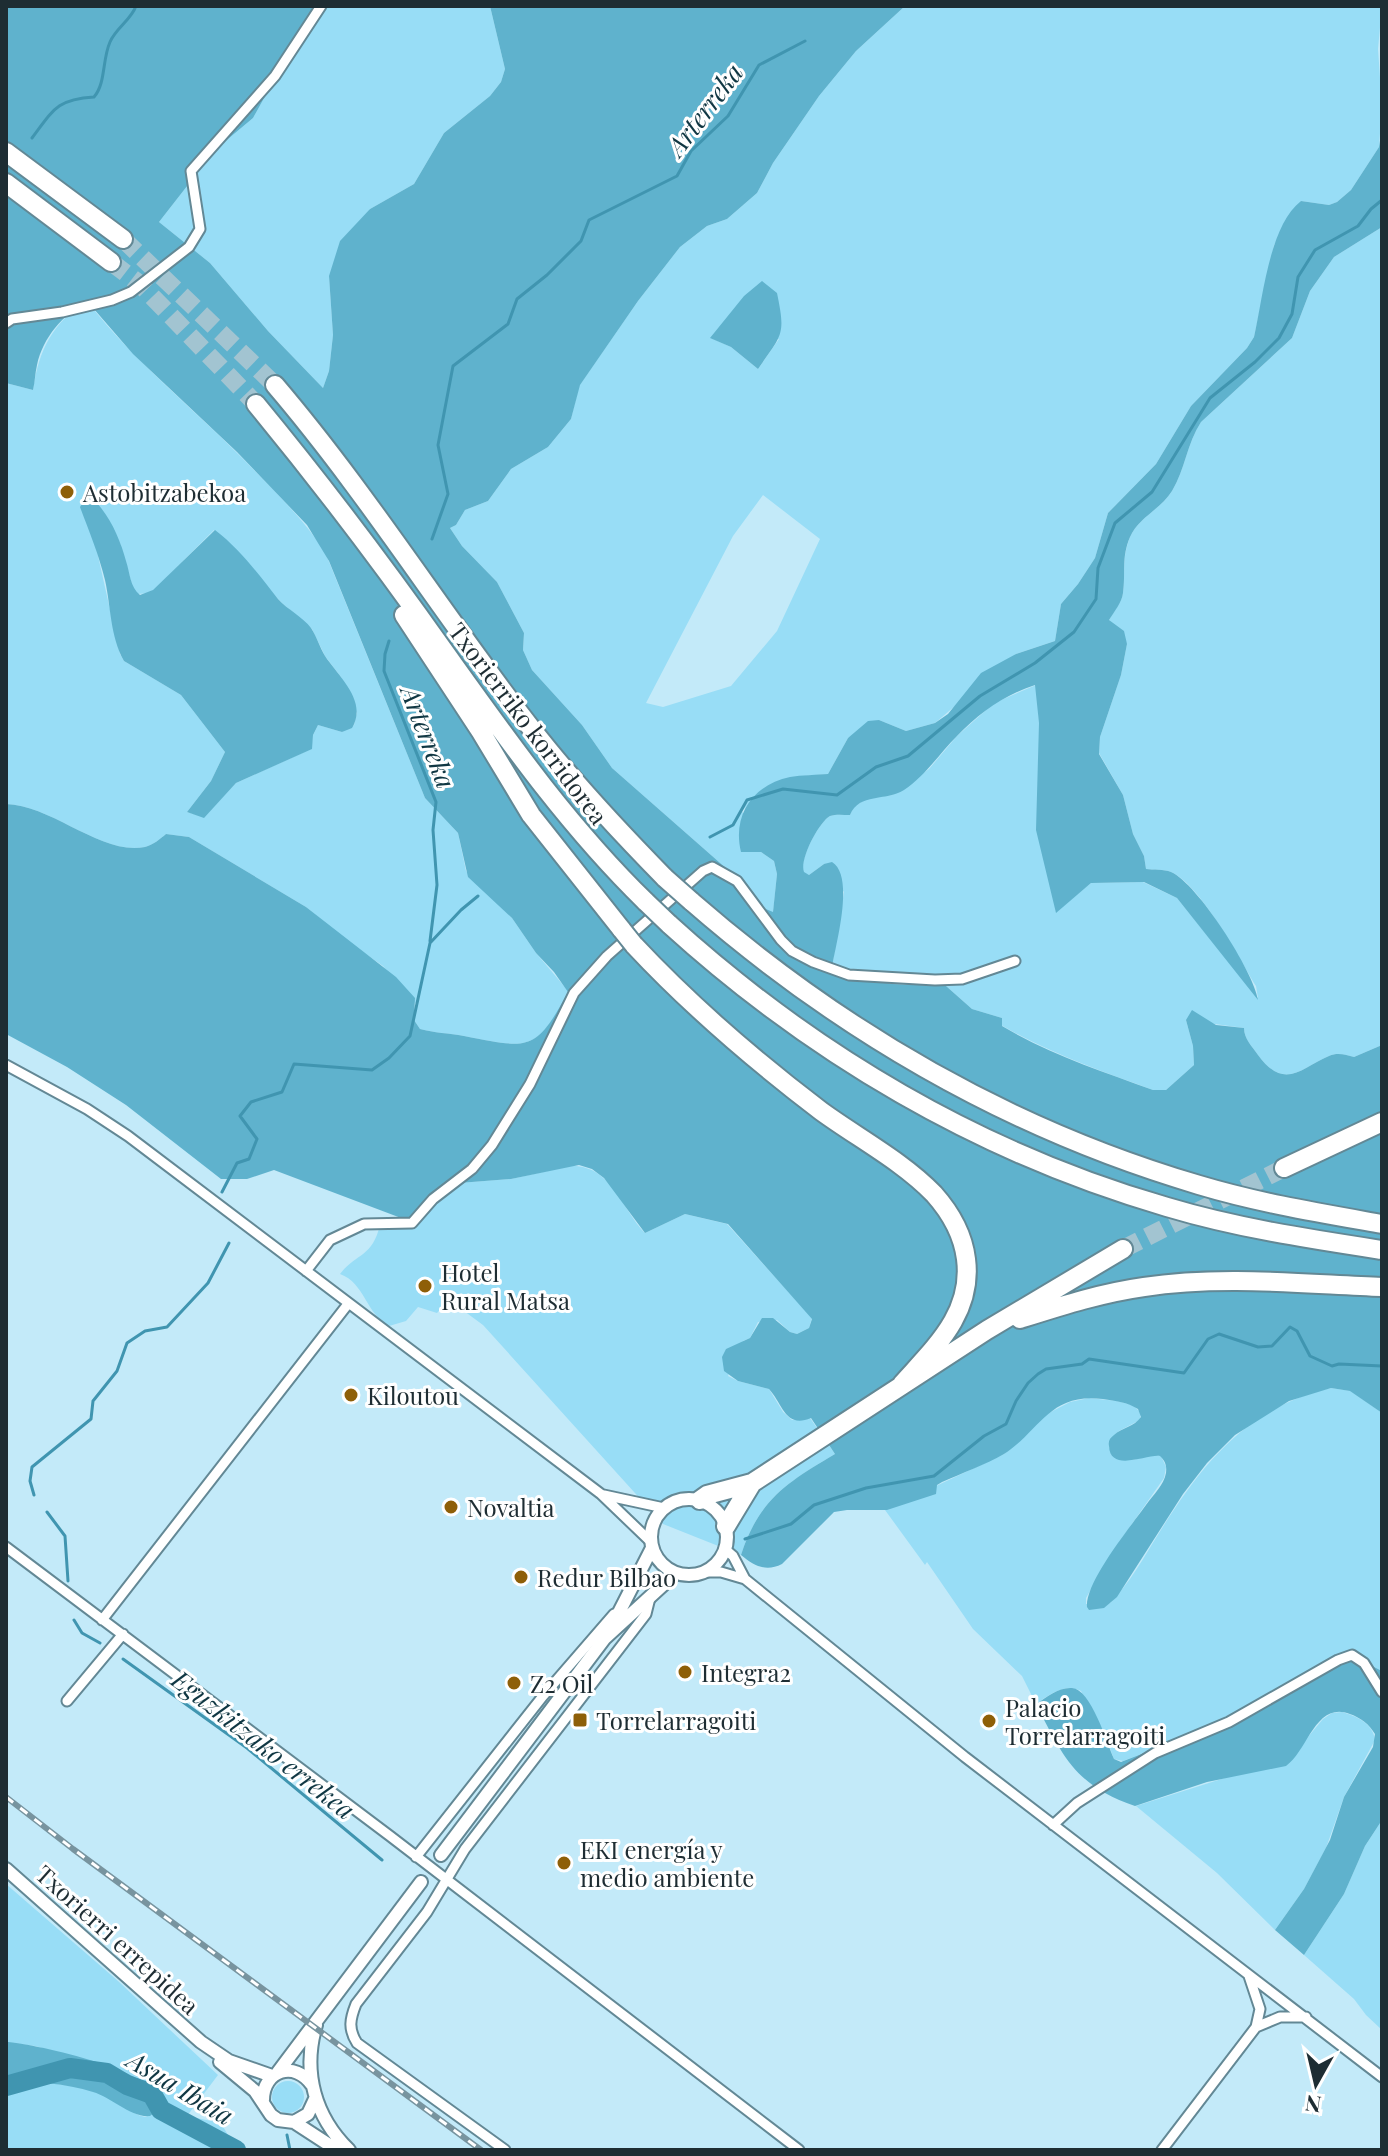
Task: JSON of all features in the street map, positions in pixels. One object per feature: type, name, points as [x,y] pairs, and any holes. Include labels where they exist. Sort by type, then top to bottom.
[{"type":"highway","points":[[6,152],[123,239]]},
{"type":"highway","points":[[6,183],[111,262]]},
{"type":"highway","name":"Txorierriko korridorea","points":[[275,385],[364,495],[532,729],[592,801],[665,878],[746,949],[819,1003],[891,1050],[996,1107],[1079,1143],[1164,1174],[1255,1200],[1382,1222]]},
{"type":"highway","name":"Txorierriko korridorea","points":[[256,404],[320,481],[530,772],[593,848],[669,924],[757,999],[837,1056],[903,1096],[1017,1153],[1167,1207],[1263,1230],[1382,1250]]},
{"type":"highway","points":[[320,481],[331,505],[481,732],[531,815],[628,938],[696,1007],[741,1047],[805,1099],[920,1182],[946,1209],[964,1246],[966,1292],[949,1330],[902,1384]]},
{"type":"highway","points":[[1284,1168],[1382,1122]]},
{"type":"highway","points":[[700,1500],[707,1495],[752,1483],[987,1330],[1123,1249]]},
{"type":"highway","points":[[987,1330],[1089,1297],[1147,1286],[1239,1282],[1382,1287]]},
{"type":"highway","points":[[726,1526],[752,1483]]},
{"type":"street","points":[[6,323],[12,319],[62,312],[112,300],[131,292],[189,247],[200,229],[191,171],[275,76],[321,6]]},
{"type":"street","points":[[306,1271],[330,1240],[364,1224],[412,1223],[433,1199],[472,1169],[492,1145],[530,1084],[574,993],[607,956],[703,871],[712,867],[737,881],[792,951],[849,975],[962,979],[1015,961]]},
{"type":"street","points":[[6,1065],[87,1109],[128,1136],[601,1494],[652,1545]]},
{"type":"street","points":[[102,1620],[348,1304]]},
{"type":"street","points":[[601,1494],[664,1508]]},
{"type":"street","points":[[707,1572],[726,1550],[726,1526],[713,1507],[700,1500],[683,1499],[664,1508],[653,1523],[652,1545],[657,1559],[676,1573],[686,1576],[721,1572],[745,1579],[965,1757],[1382,2077]]},
{"type":"street","points":[[441,1855],[605,1638],[652,1545]]},
{"type":"street","points":[[6,1547],[799,2150]]},
{"type":"street","points":[[726,1550],[733,1556],[745,1579]]},
{"type":"street","points":[[605,1638],[676,1573]]},
{"type":"street","points":[[505,2150],[357,2043],[351,2033],[350,2018],[356,2004],[427,1912],[465,1849],[646,1614],[650,1598]]},
{"type":"street","points":[[416,1857],[543,1696],[626,1599]]},
{"type":"street","points":[[67,1701],[123,1634]]},
{"type":"street","points":[[1053,1825],[1077,1803],[1155,1753],[1229,1722],[1338,1660],[1352,1655],[1364,1663],[1382,1692]]},
{"type":"street","name":"Txorierri errepidea","points":[[6,1869],[201,2042],[263,2100],[271,2115],[278,2120],[294,2122],[337,2150]]},
{"type":"street","points":[[263,2100],[266,2084],[421,1882]]},
{"type":"street","points":[[1249,1974],[1265,2017]]},
{"type":"street","points":[[1162,2150],[1279,1997]]},
{"type":"street","points":[[1265,2017],[1306,2017]]},
{"type":"street","points":[[318,2018],[311,2048],[315,2099],[328,2126],[349,2150]]},
{"type":"street","name":"Txorierri errepidea","points":[[201,2042],[229,2061],[275,2074],[286,2070],[302,2073],[312,2085]]},
{"type":"street","points":[[294,2122],[308,2114],[315,2099]]},
{"type":"shaded area","points":[[6,6],[315,6],[253,118],[216,149],[159,222],[210,263],[268,331],[323,388],[329,371],[333,335],[329,276],[340,241],[370,209],[414,184],[444,133],[490,96],[501,82],[505,69],[490,6],[905,6],[856,51],[819,96],[773,163],[757,193],[727,219],[707,226],[680,247],[580,385],[571,419],[548,447],[511,469],[488,501],[465,510],[456,525],[450,528],[462,546],[497,582],[524,633],[523,650],[532,670],[582,725],[612,768],[744,884],[761,907],[773,912],[777,874],[774,861],[761,852],[741,852],[740,826],[748,804],[756,794],[777,781],[795,776],[828,774],[848,738],[868,721],[879,720],[906,731],[935,723],[948,714],[981,673],[1016,654],[1055,641],[1061,604],[1095,558],[1108,513],[1156,464],[1191,406],[1254,337],[1274,245],[1290,212],[1301,201],[1329,205],[1351,190],[1379,147],[1382,128],[1382,227],[1334,257],[1310,291],[1292,338],[1201,422],[1172,491],[1130,537],[1122,596],[1109,620],[1124,631],[1127,644],[1121,675],[1100,737],[1099,754],[1123,795],[1146,869],[1171,872],[1195,893],[1236,950],[1258,1000],[1177,898],[1144,882],[1091,883],[1056,913],[1036,830],[1039,723],[1035,685],[1002,699],[983,712],[904,790],[866,800],[850,815],[830,816],[811,842],[803,866],[804,872],[809,875],[832,862],[839,870],[842,911],[832,967],[892,984],[946,986],[972,1009],[1002,1018],[1002,1026],[1020,1036],[1153,1090],[1166,1090],[1194,1065],[1186,1020],[1192,1010],[1216,1025],[1244,1028],[1245,1036],[1258,1055],[1268,1066],[1285,1074],[1294,1074],[1332,1055],[1354,1057],[1382,1045],[1382,1413],[1350,1391],[1331,1388],[1289,1401],[1235,1435],[1207,1463],[1183,1494],[1117,1597],[1104,1608],[1089,1610],[1087,1607],[1093,1583],[1110,1554],[1161,1486],[1166,1470],[1160,1456],[1122,1461],[1111,1454],[1110,1438],[1141,1417],[1134,1407],[1103,1399],[1085,1398],[1057,1407],[1004,1454],[942,1482],[937,1485],[936,1494],[887,1510],[834,1512],[782,1564],[771,1568],[760,1567],[741,1555],[766,1506],[789,1483],[835,1454],[811,1418],[802,1421],[790,1418],[769,1389],[738,1381],[724,1371],[722,1357],[726,1349],[750,1338],[762,1318],[773,1318],[797,1334],[809,1328],[812,1319],[728,1224],[685,1214],[645,1233],[604,1178],[592,1169],[579,1165],[511,1179],[459,1183],[409,1221],[274,1170],[247,1179],[221,1179],[126,1105],[67,1067],[6,1034],[6,804],[41,812],[94,838],[129,848],[148,846],[166,834],[189,837],[306,907],[396,977],[415,998],[414,1020],[420,1029],[503,1043],[528,1042],[547,1027],[568,992],[512,918],[468,877],[458,833],[425,798],[329,561],[307,525],[237,452],[133,354],[87,301],[62,320],[49,336],[36,368],[33,390],[6,383]]},
{"type":"shaded area","points":[[315,6],[490,6],[505,69],[501,82],[490,96],[444,133],[414,184],[370,209],[329,276],[333,335],[329,371],[323,388],[268,331],[210,263],[159,222],[216,149],[253,118]]},
{"type":"shaded area","points":[[905,6],[1382,6],[1378,49],[1382,106],[1379,147],[1351,190],[1337,202],[1329,205],[1301,201],[1274,245],[1254,337],[1191,406],[1156,464],[1108,513],[1095,558],[1061,604],[1055,641],[1016,654],[935,723],[906,731],[879,720],[848,738],[828,774],[780,781],[763,791],[742,811],[761,852],[774,861],[777,874],[773,913],[761,907],[744,884],[612,768],[582,725],[532,670],[523,650],[524,633],[497,582],[462,546],[450,528],[456,525],[465,510],[488,501],[511,469],[548,447],[571,419],[579,386],[680,247],[707,226],[727,219],[757,193],[773,163],[819,96],[856,51]],"holes":[[[711,338],[779,339],[758,369],[731,347]],[[763,495],[820,539],[777,631],[731,686],[663,707],[646,703],[733,536]]]},
{"type":"shaded area","points":[[1382,227],[1382,1045],[1354,1057],[1332,1055],[1294,1074],[1285,1074],[1268,1066],[1258,1055],[1245,1036],[1244,1028],[1186,1020],[1194,1065],[1166,1090],[1153,1090],[1076,1061],[1019,1035],[1001,1025],[1002,1018],[972,1009],[946,986],[892,984],[832,967],[844,892],[824,864],[809,875],[803,873],[807,851],[821,826],[830,816],[850,815],[853,807],[866,799],[892,795],[929,769],[957,736],[994,703],[1036,685],[1056,912],[1091,883],[1143,882],[1177,898],[1258,998],[1256,986],[1240,958],[1194,891],[1171,872],[1146,869],[1123,795],[1099,753],[1100,737],[1121,675],[1127,644],[1109,620],[1122,596],[1130,537],[1172,491],[1201,422],[1292,338],[1310,291],[1334,257]]},
{"type":"shaded area","points":[[762,281],[777,293],[781,327],[777,341],[758,369],[731,347],[710,338],[744,296]]},
{"type":"shaded area","points":[[87,301],[125,345],[281,498],[325,552],[425,798],[458,833],[466,871],[512,918],[569,992],[538,1036],[516,1044],[420,1029],[414,1020],[416,1004],[383,966],[306,907],[189,837],[166,834],[148,846],[129,848],[94,838],[41,812],[6,804],[6,383],[33,390],[43,350],[56,328]],"holes":[[[94,500],[120,543],[133,588],[137,594],[151,593],[214,530],[282,603],[312,629],[325,656],[341,677],[357,713],[354,725],[342,732],[318,725],[311,749],[236,783],[204,817],[187,812],[211,781],[225,752],[181,695],[124,661],[120,654],[98,556]]]},
{"type":"shaded area","points":[[88,495],[112,525],[132,584],[140,595],[153,590],[215,530],[249,563],[278,599],[311,628],[325,656],[354,699],[356,718],[352,728],[342,732],[318,725],[313,735],[312,749],[236,783],[204,818],[187,812],[211,781],[225,752],[181,695],[124,661],[113,632],[103,571],[80,507]]},
{"type":"shaded area","points":[[570,1166],[584,1167],[605,1180],[645,1233],[685,1214],[727,1224],[812,1318],[809,1328],[797,1334],[777,1320],[758,1322],[750,1338],[743,1341],[728,1376],[769,1389],[783,1412],[792,1420],[810,1418],[835,1454],[777,1494],[757,1520],[741,1555],[663,1524],[483,1325],[464,1311],[445,1304],[437,1313],[418,1307],[406,1321],[389,1326],[375,1314],[355,1284],[340,1274],[373,1244],[380,1225],[412,1219],[459,1183],[511,1179]]},
{"type":"shaded area","points":[[1331,1388],[1351,1391],[1382,1413],[1382,1671],[1362,1661],[1310,1680],[1185,1737],[1123,1761],[1114,1759],[1081,1691],[1063,1689],[1036,1704],[1022,1676],[973,1629],[927,1562],[925,1565],[885,1510],[1004,1454],[1047,1414],[1070,1402],[1089,1398],[1133,1405],[1141,1413],[1140,1420],[1119,1431],[1110,1440],[1109,1448],[1133,1460],[1151,1455],[1161,1456],[1166,1467],[1164,1478],[1113,1551],[1086,1598],[1086,1604],[1110,1603],[1192,1484],[1230,1442],[1275,1409]]},
{"type":"shaded area","points":[[1350,1651],[1382,1671],[1382,1820],[1365,1846],[1344,1894],[1304,1955],[1275,1930],[1304,1889],[1330,1840],[1344,1797],[1373,1747],[1375,1734],[1367,1724],[1350,1714],[1338,1712],[1328,1715],[1286,1766],[1207,1782],[1135,1806],[1098,1789],[1085,1779],[1064,1754],[1036,1704],[1062,1689],[1079,1691],[1092,1707],[1114,1759],[1121,1762],[1185,1737],[1310,1680]]},
{"type":"shaded area","points":[[1342,1712],[1367,1725],[1375,1740],[1344,1797],[1326,1848],[1304,1889],[1275,1930],[1217,1873],[1136,1806],[1231,1776],[1308,1737],[1323,1719],[1332,1713]]},
{"type":"shaded area","points":[[1382,1820],[1382,2030],[1354,1999],[1304,1955],[1344,1894],[1365,1846]]},
{"type":"shaded area","points":[[6,1884],[118,1981],[218,2075],[187,2116],[221,2123],[232,2142],[241,2150],[6,2150],[6,2081],[82,2088],[106,2096],[145,2117],[155,2112],[159,2095],[109,2067],[35,2046],[6,2042]]},
{"type":"shaded area","points":[[6,2042],[45,2048],[106,2065],[133,2076],[153,2089],[160,2102],[150,2116],[143,2116],[83,2089],[6,2081]]},
{"type":"shaded area","points":[[288,2081],[299,2086],[304,2097],[299,2108],[288,2113],[277,2108],[272,2097],[277,2086]]},
{"type":"waterway","points":[[32,138],[45,120],[64,103],[94,97],[100,85],[110,42],[136,6]]},
{"type":"waterway","name":"Arterreka","points":[[432,539],[448,494],[438,445],[453,366],[508,324],[517,299],[581,241],[589,220],[677,176],[691,151],[728,116],[759,65],[805,41]]},
{"type":"waterway","name":"Eguzkitzako errekea","points":[[710,837],[733,825],[747,800],[783,789],[837,795],[876,767],[908,756],[980,696],[1035,663],[1074,632],[1096,599],[1098,568],[1115,523],[1152,492],[1210,398],[1279,338],[1292,314],[1298,277],[1315,250],[1358,226],[1382,200]]},
{"type":"waterway","name":"Arterreka","points":[[389,641],[384,671],[436,802],[433,830],[437,885],[430,941]]},
{"type":"waterway","name":"Eguzkitzako errekea","points":[[222,1192],[237,1163],[249,1159],[257,1139],[240,1116],[251,1102],[282,1092],[294,1064],[372,1070],[410,1036],[430,943],[478,896]]},
{"type":"waterway","name":"Eguzkitzako errekea","points":[[34,1495],[30,1481],[32,1467],[91,1419],[93,1401],[117,1371],[127,1343],[145,1331],[167,1327],[208,1283],[229,1243]]},
{"type":"waterway","points":[[745,1539],[791,1524],[814,1505],[866,1488],[934,1476],[984,1436],[1006,1424],[1028,1383],[1046,1369],[1082,1364],[1089,1359],[1184,1373],[1208,1339],[1219,1334],[1258,1347],[1272,1346],[1290,1327],[1297,1331],[1310,1356],[1332,1366],[1382,1366]]},
{"type":"waterway","name":"Eguzkitzako errekea","points":[[47,1512],[65,1536],[68,1581]]},
{"type":"waterway","name":"Eguzkitzako errekea","points":[[74,1620],[82,1633],[100,1643]]},
{"type":"waterway","name":"Eguzkitzako errekea","points":[[123,1659],[247,1748],[382,1860]]},
{"type":"waterway","name":"Asua Ibaia","points":[[6,2086],[70,2068],[107,2073],[127,2085],[152,2094],[161,2110],[236,2150]]},
{"type":"waterway","name":"Eguzkitzako errekea","points":[[287,2135],[290,2150]]},
{"type":"tunnel","points":[[123,239],[275,385]]},
{"type":"tunnel","points":[[111,262],[141,285],[256,404]]},
{"type":"tunnel","points":[[1123,1249],[1284,1168]]},
{"type":"railway","points":[[6,1797],[481,2150]]},
{"type":"place","name":"Astobitzabekoa","points":[[67,492]]},
{"type":"place","name":"Hotel Rural Matsa","points":[[425,1286]]},
{"type":"place","name":"Kiloutou","points":[[351,1395]]},
{"type":"place","name":"Novaltia","points":[[451,1507]]},
{"type":"place","name":"Redur Bilbao","points":[[521,1577]]},
{"type":"place","name":"Integra2","points":[[685,1672]]},
{"type":"place","name":"Z2 Oil","points":[[514,1683]]},
{"type":"place","name":"Torrelarragoiti","points":[[580,1720]]},
{"type":"place","name":"Palacio Torrelarragoiti","points":[[989,1721]]},
{"type":"place","name":"EKI energía y medio ambiente","points":[[564,1863]]}]
